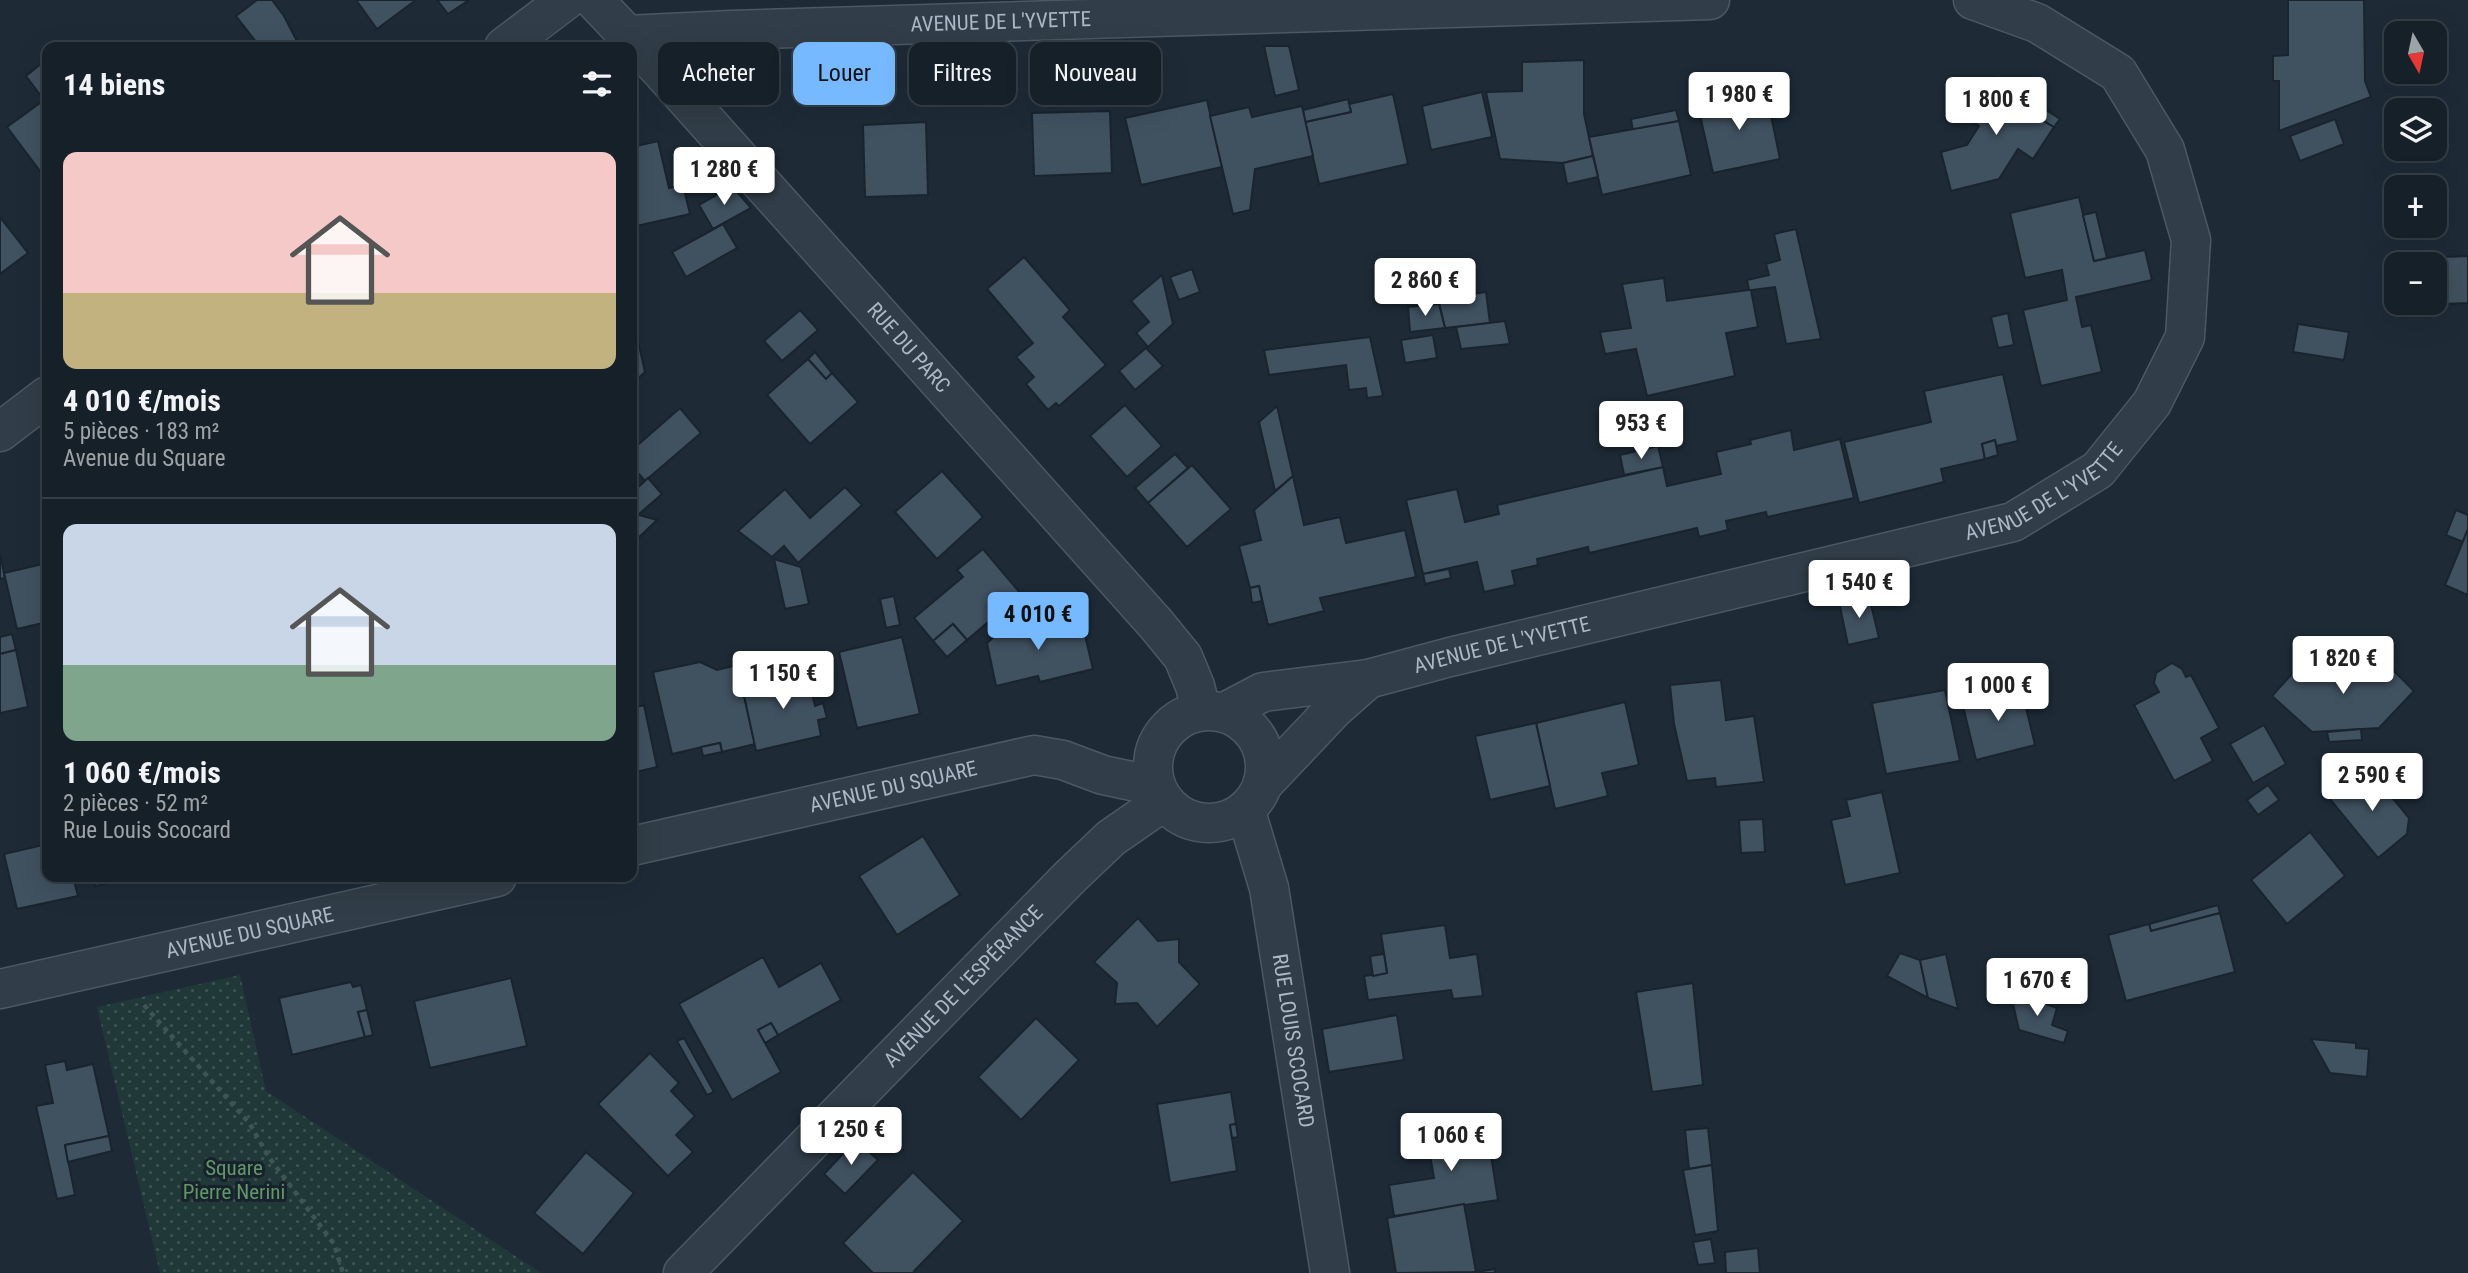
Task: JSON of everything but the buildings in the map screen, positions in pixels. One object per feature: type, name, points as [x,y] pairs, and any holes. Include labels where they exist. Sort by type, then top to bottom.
[{"type":"street","points":[[511,42],[566,0]]},
{"type":"street","name":"RUE DU PARC","points":[[594,0],[634,42]]},
{"type":"street","name":"AVENUE DE L'YVETTE","points":[[627,35],[745,29],[1710,0]]},
{"type":"street","name":"AVENUE DE L'YVETTE","points":[[1213,711],[1263,692],[1368,679],[2013,522],[2098,470],[2152,403],[2185,337],[2191,240],[2165,150],[2118,73],[2037,23],[1973,0]]},
{"type":"street","name":"RUE DU PARC","points":[[637,46],[1156,624],[1183,657],[1195,686],[1213,711]]},
{"type":"street","points":[[0,432],[42,400]]},
{"type":"street","name":"AVENUE DE L'YVETTE","points":[[1255,797],[1335,708],[1368,679]]},
{"type":"street","points":[[1213,711],[1251,728],[1265,753],[1255,797],[1218,824],[1187,820],[1159,794],[1152,761],[1160,737],[1178,719],[1213,711]]},
{"type":"street","name":"AVENUE DU SQUARE","points":[[637,845],[1034,755],[1063,760],[1159,794]]},
{"type":"street","name":"AVENUE DE L'ESPÉRANCE","points":[[683,1273],[1070,877],[1159,794]]},
{"type":"street","name":"RUE LOUIS SCOCARD","points":[[1255,797],[1329,1273]]},
{"type":"street","name":"AVENUE DU SQUARE","points":[[0,989],[475,882]]},
{"type":"path","points":[[108,965],[250,1124],[268,1156],[334,1244],[343,1273]]},
{"type":"green space","name":"Square Pierre Nerini","points":[[240,975],[266,1091],[541,1273],[160,1273],[97,1007]]}]
